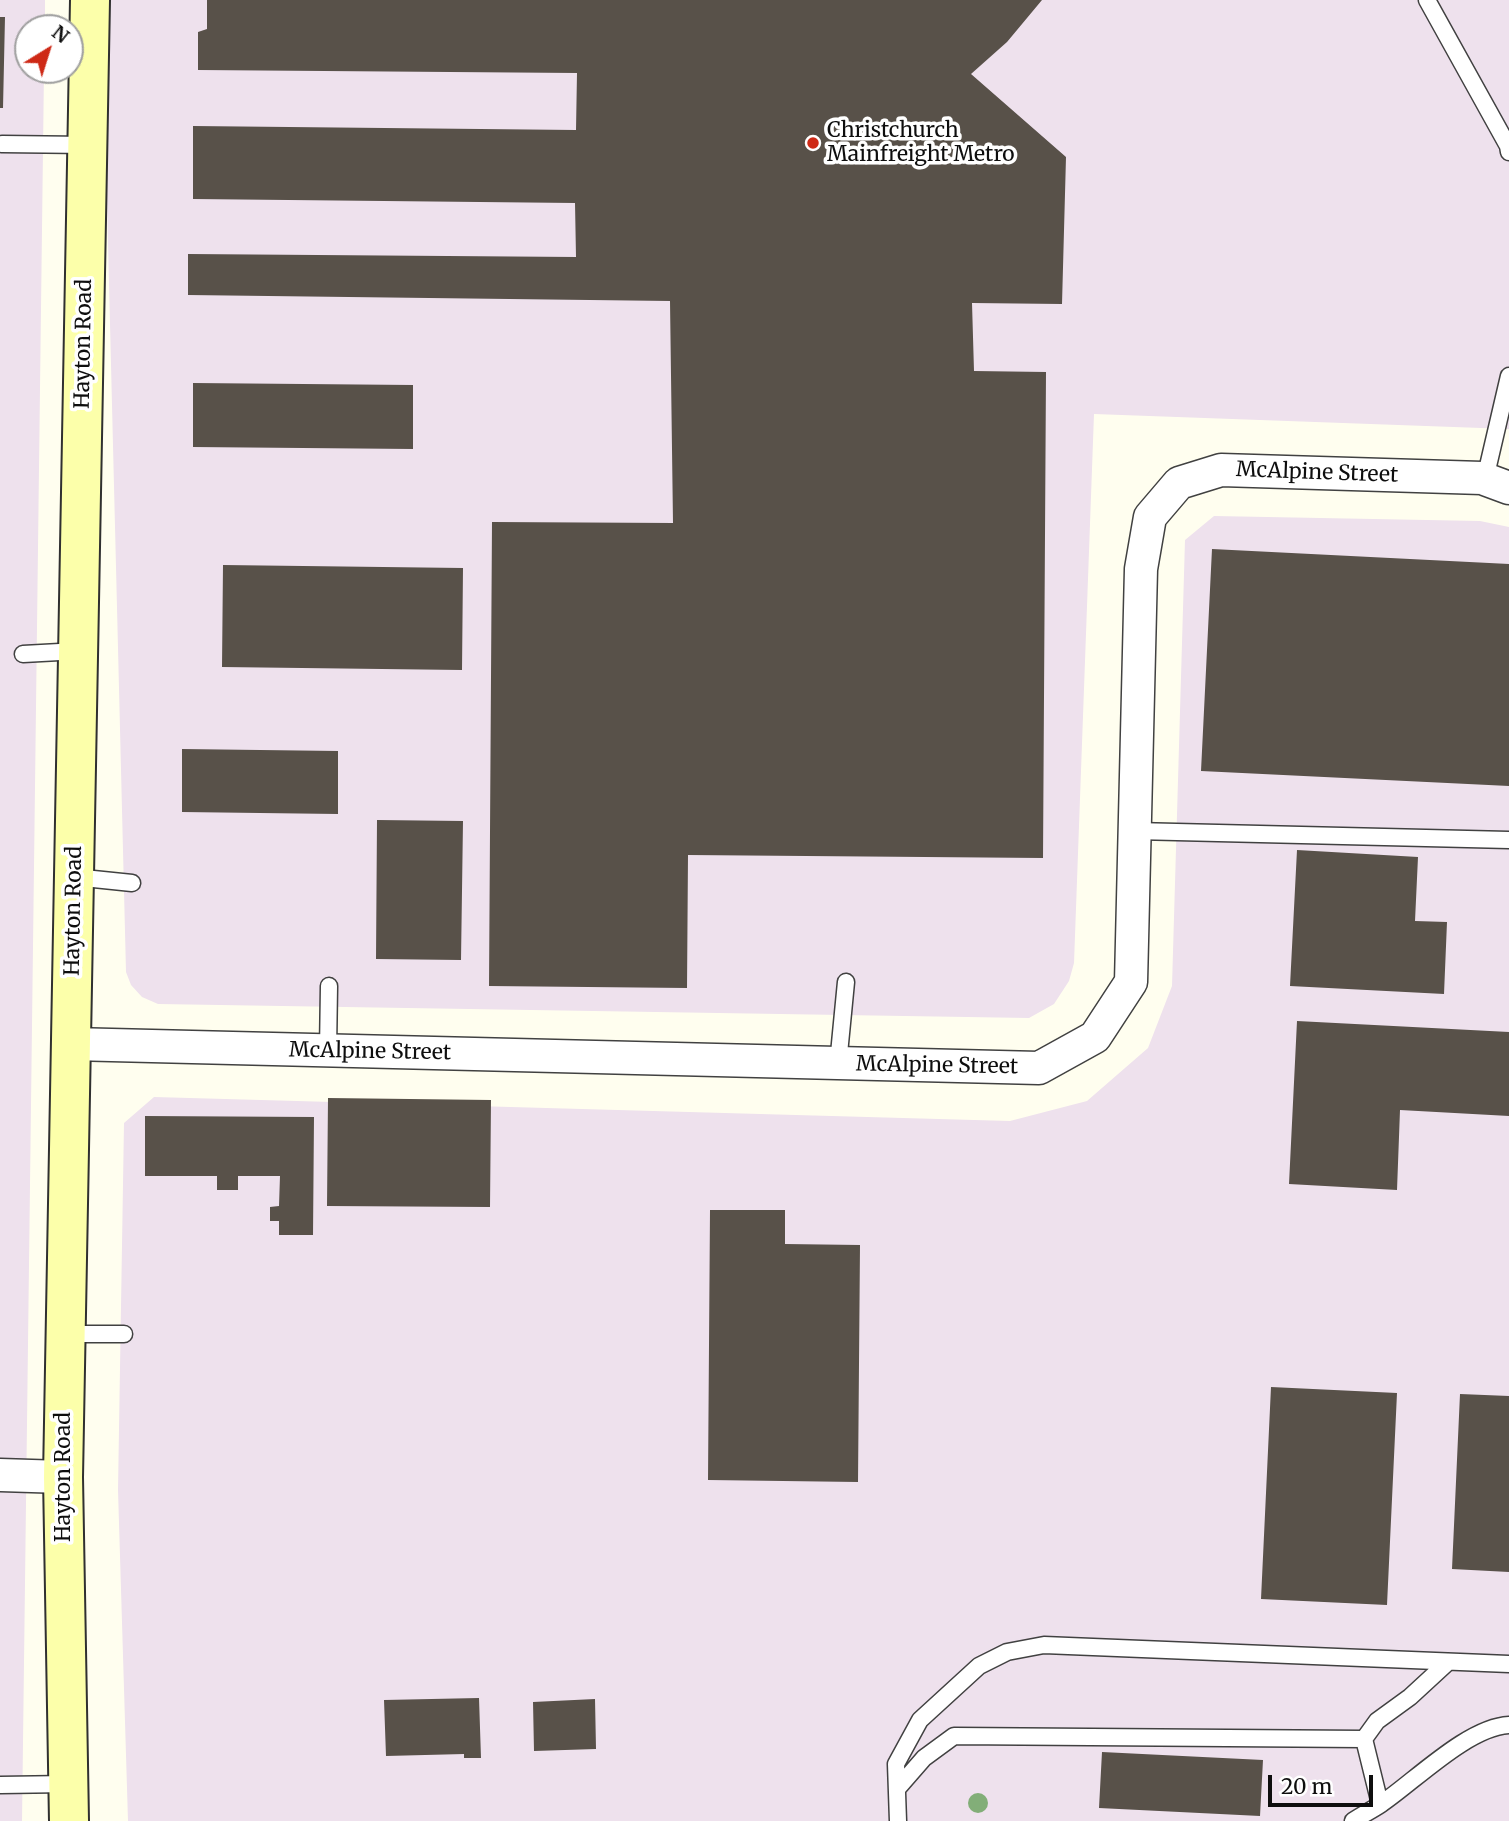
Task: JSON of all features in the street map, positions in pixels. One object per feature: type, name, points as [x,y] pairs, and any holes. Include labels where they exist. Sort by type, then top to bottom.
[{"type":"street","name":"Hayton Road","points":[[69,1821],[63,1477],[90,0]]},
{"type":"street","name":"McAlpine Street","points":[[71,1044],[1040,1068],[1095,1037],[1131,982],[1141,569],[1150,517],[1179,483],[1221,470],[1497,483]]},
{"type":"street","points":[[0,1475],[63,1477]]},
{"type":"lane","points":[[1427,0],[1509,152]]},
{"type":"lane","points":[[2,144],[88,145]]},
{"type":"lane","points":[[1497,483],[1509,376]]},
{"type":"lane","points":[[23,654],[78,651]]},
{"type":"lane","points":[[1135,831],[1509,840]]},
{"type":"lane","points":[[74,877],[132,883]]},
{"type":"lane","points":[[838,1064],[846,982]]},
{"type":"lane","points":[[328,1051],[329,986]]},
{"type":"lane","points":[[66,1334],[124,1334]]},
{"type":"lane","points":[[898,1821],[896,1763],[920,1720],[979,1667],[1007,1652],[1044,1645],[1509,1664]]},
{"type":"lane","points":[[1380,1804],[1364,1739],[1377,1721],[1410,1697],[1448,1662]]},
{"type":"lane","points":[[1353,1821],[1471,1737],[1498,1725],[1509,1725]]},
{"type":"lane","points":[[897,1789],[924,1758],[954,1736],[1364,1739]]},
{"type":"lane","points":[[0,1785],[68,1784]]},
{"type":"shaded area","points":[[0,0],[45,0],[45,14],[14,14],[14,84],[44,84],[22,1821],[0,1821]]},
{"type":"shaded area","points":[[102,0],[1509,0],[1509,429],[1094,414],[1074,963],[1069,981],[1054,1004],[1029,1018],[158,1004],[142,997],[131,985],[126,972]]},
{"type":"shaded area","points":[[1214,516],[1480,521],[1509,527],[1509,1821],[128,1821],[118,1490],[124,1123],[154,1097],[1010,1121],[1087,1101],[1148,1048],[1172,986],[1185,540]]},
{"type":"building","points":[[207,0],[1042,0],[1007,42],[971,74],[1066,157],[1062,304],[972,303],[974,371],[1046,372],[1043,858],[688,855],[687,988],[489,986],[492,522],[673,523],[670,301],[188,295],[188,254],[576,257],[575,203],[193,199],[193,126],[576,130],[577,73],[198,70],[198,32],[207,29]]},
{"type":"building","points":[[0,17],[5,17],[3,108],[0,108]]},
{"type":"building","points":[[193,383],[413,385],[413,449],[193,447]]},
{"type":"building","points":[[1212,549],[1509,564],[1509,786],[1201,771]]},
{"type":"building","points":[[223,565],[463,568],[462,670],[222,667]]},
{"type":"building","points":[[182,749],[338,751],[338,814],[182,812]]},
{"type":"building","points":[[377,820],[463,821],[461,960],[376,959]]},
{"type":"building","points":[[1297,850],[1418,857],[1415,921],[1447,922],[1444,994],[1290,986]]},
{"type":"building","points":[[1297,1021],[1509,1032],[1509,1116],[1400,1110],[1397,1190],[1289,1184]]},
{"type":"building","points":[[328,1098],[491,1100],[490,1207],[327,1206]]},
{"type":"building","points":[[145,1116],[314,1117],[313,1235],[279,1235],[279,1221],[270,1221],[270,1207],[279,1206],[280,1176],[238,1176],[238,1190],[217,1190],[217,1176],[145,1176]]},
{"type":"building","points":[[710,1210],[785,1210],[785,1244],[860,1245],[858,1482],[708,1480]]},
{"type":"building","points":[[1271,1387],[1397,1393],[1387,1605],[1261,1599]]},
{"type":"building","points":[[1460,1394],[1509,1396],[1509,1572],[1452,1569]]},
{"type":"building","points":[[479,1698],[481,1758],[464,1758],[464,1754],[386,1756],[384,1700]]},
{"type":"building","points":[[595,1699],[596,1749],[534,1751],[533,1702]]},
{"type":"building","points":[[1102,1752],[1263,1760],[1260,1816],[1099,1808]]},
{"type":"place","name":"Christchurch Mainfreight Metro","points":[[813,143]]}]
